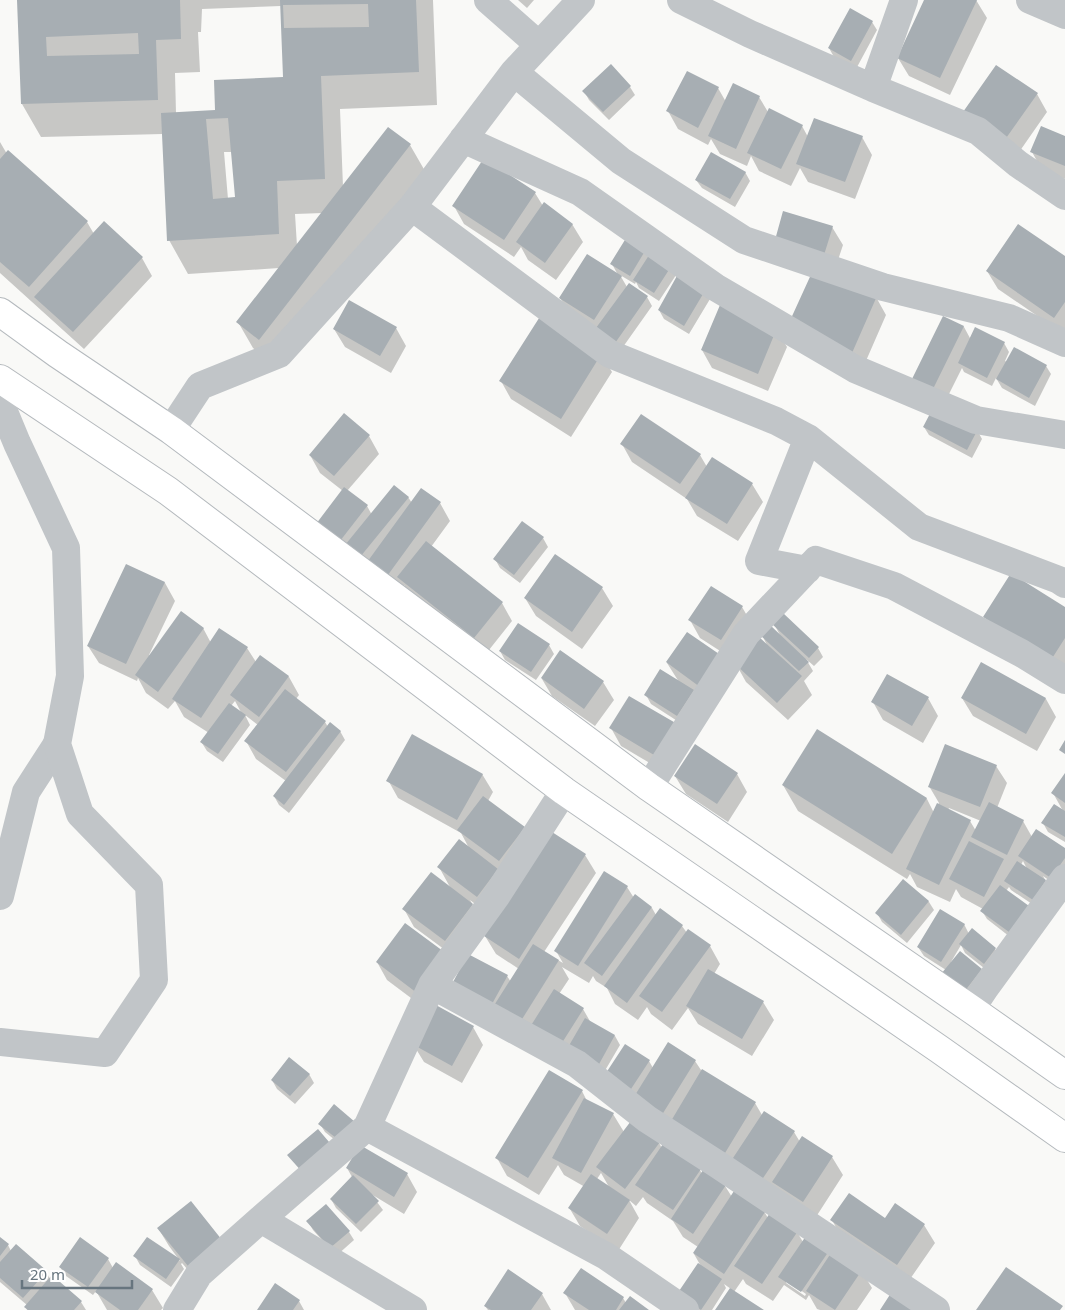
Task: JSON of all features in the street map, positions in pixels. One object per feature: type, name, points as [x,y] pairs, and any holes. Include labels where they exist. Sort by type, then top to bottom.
[{"type":"main road","points":[[0,312],[58,354],[171,430],[649,787],[1065,1075]]},
{"type":"main road","points":[[1,391],[168,490],[564,791],[1065,1138]]},
{"type":"street","points":[[488,0],[539,45]]},
{"type":"street","points":[[171,430],[200,386],[279,354],[412,207],[514,72],[580,0]]},
{"type":"street","points":[[681,0],[750,34],[873,88],[978,131],[1018,164],[1065,196]]},
{"type":"street","points":[[873,88],[904,0]]},
{"type":"street","points":[[1030,0],[1065,15]]},
{"type":"street","points":[[514,72],[621,161],[744,240],[883,287],[1009,318],[1065,342]]},
{"type":"street","points":[[463,139],[580,192],[715,287],[855,368],[976,420],[1065,435]]},
{"type":"street","points":[[412,207],[610,354],[776,421],[808,438],[919,527],[1059,580],[1065,584]]},
{"type":"street","points":[[0,896],[26,792],[57,744],[70,676],[66,548],[17,443],[1,391]]},
{"type":"street","points":[[807,570],[759,561],[808,438]]},
{"type":"street","points":[[649,787],[746,634],[816,560],[894,586],[1021,653],[1065,680]]},
{"type":"street","points":[[0,1042],[105,1053],[154,980],[149,885],[80,814],[57,744]]},
{"type":"street","points":[[177,1310],[199,1274],[260,1218],[367,1127],[432,985],[497,896],[564,791]]},
{"type":"street","points":[[972,1009],[985,988],[1065,878]]},
{"type":"street","points":[[432,985],[577,1064],[647,1119],[734,1174],[936,1310]]},
{"type":"street","points":[[367,1127],[606,1256],[686,1310]]},
{"type":"street","points":[[260,1218],[413,1310]]},
{"type":"building","points":[[17,0],[180,0],[181,39],[156,40],[158,100],[21,104]],"holes":[[[138,33],[139,54],[47,56],[46,37]]]},
{"type":"building","points":[[280,0],[416,0],[419,72],[321,76],[325,179],[277,181],[279,234],[167,241],[161,113],[215,110],[214,80],[283,77]],"holes":[[[368,4],[369,27],[284,28],[283,5]],[[228,118],[235,197],[213,199],[206,119]]]},
{"type":"building","points":[[924,0],[977,0],[940,78],[897,58]]},
{"type":"building","points":[[850,8],[873,21],[851,61],[828,48]]},
{"type":"building","points":[[611,64],[631,86],[603,112],[582,91]]},
{"type":"building","points":[[996,65],[1038,93],[1004,141],[963,112]]},
{"type":"building","points":[[687,71],[719,87],[698,128],[666,111]]},
{"type":"building","points":[[733,83],[760,96],[736,149],[708,136]]},
{"type":"building","points":[[769,108],[803,125],[781,169],[747,153]]},
{"type":"building","points":[[814,118],[863,136],[845,182],[796,164]]},
{"type":"building","points":[[1041,126],[1065,136],[1065,166],[1030,152]]},
{"type":"building","points":[[388,127],[411,144],[259,340],[236,322]]},
{"type":"building","points":[[8,150],[88,221],[29,287],[0,262],[0,159]]},
{"type":"building","points":[[711,152],[746,172],[730,199],[695,180]]},
{"type":"building","points":[[484,158],[536,192],[504,240],[452,206]]},
{"type":"building","points":[[544,202],[573,224],[545,263],[516,242]]},
{"type":"building","points":[[783,211],[833,226],[824,255],[775,240]]},
{"type":"building","points":[[104,221],[143,257],[73,332],[34,297]]},
{"type":"building","points":[[1018,224],[1065,256],[1065,302],[1054,318],[986,271]]},
{"type":"building","points":[[628,235],[648,246],[630,276],[610,264]]},
{"type":"building","points":[[653,249],[674,262],[654,293],[633,280]]},
{"type":"building","points":[[587,254],[622,276],[594,320],[559,298]]},
{"type":"building","points":[[814,268],[877,296],[852,353],[788,325]]},
{"type":"building","points":[[678,274],[706,289],[684,326],[658,310]]},
{"type":"building","points":[[629,283],[648,296],[613,346],[593,332]]},
{"type":"building","points":[[349,300],[397,327],[380,356],[333,329]]},
{"type":"building","points":[[720,305],[777,328],[758,374],[701,350]]},
{"type":"building","points":[[541,315],[602,353],[561,419],[499,381]]},
{"type":"building","points":[[943,316],[964,326],[933,389],[912,379]]},
{"type":"building","points":[[975,327],[1005,342],[987,378],[958,363]]},
{"type":"building","points":[[1014,347],[1047,365],[1029,398],[996,379]]},
{"type":"building","points":[[934,406],[978,429],[967,450],[923,427]]},
{"type":"building","points":[[344,413],[370,435],[334,476],[309,455]]},
{"type":"building","points":[[641,414],[701,454],[680,484],[620,444]]},
{"type":"building","points":[[712,457],[753,483],[727,524],[685,498]]},
{"type":"building","points":[[394,485],[409,497],[356,562],[341,550]]},
{"type":"building","points":[[344,487],[368,505],[340,541],[316,524]]},
{"type":"building","points":[[421,488],[441,502],[385,579],[365,565]]},
{"type":"building","points":[[522,521],[544,537],[514,575],[493,559]]},
{"type":"building","points":[[426,541],[503,602],[474,638],[397,577]]},
{"type":"building","points":[[555,554],[603,587],[572,632],[524,598]]},
{"type":"building","points":[[126,564],[165,582],[126,664],[87,646]]},
{"type":"building","points":[[1011,573],[1065,607],[1065,638],[1051,660],[983,617]]},
{"type":"building","points":[[711,586],[743,606],[721,640],[688,620]]},
{"type":"building","points":[[181,611],[204,628],[158,692],[135,675]]},
{"type":"building","points":[[783,613],[819,647],[809,658],[772,624]]},
{"type":"building","points":[[518,623],[550,644],[531,672],[499,651]]},
{"type":"building","points":[[770,625],[809,662],[799,671],[760,635]]},
{"type":"building","points":[[219,628],[248,647],[201,718],[172,699]]},
{"type":"building","points":[[687,632],[722,656],[700,687],[666,662]]},
{"type":"building","points":[[759,637],[802,676],[777,703],[735,664]]},
{"type":"building","points":[[560,650],[604,681],[584,709],[541,678]]},
{"type":"building","points":[[260,655],[289,676],[259,717],[230,695]]},
{"type":"building","points":[[981,662],[1046,698],[1026,734],[961,698]]},
{"type":"building","points":[[660,669],[694,690],[677,716],[644,695]]},
{"type":"building","points":[[887,674],[929,697],[912,726],[871,702]]},
{"type":"building","points":[[285,689],[326,721],[286,772],[244,741]]},
{"type":"building","points":[[629,696],[679,725],[659,758],[609,728]]},
{"type":"building","points":[[229,703],[246,715],[218,754],[200,742]]},
{"type":"building","points":[[330,722],[341,731],[284,805],[273,796]]},
{"type":"building","points":[[817,729],[927,798],[892,854],[782,785]]},
{"type":"building","points":[[412,734],[483,774],[457,820],[386,781]]},
{"type":"building","points":[[1065,740],[1065,754],[1059,750]]},
{"type":"building","points":[[695,744],[738,773],[717,804],[674,776]]},
{"type":"building","points":[[945,744],[997,765],[980,807],[928,787]]},
{"type":"building","points":[[1065,773],[1065,803],[1051,793]]},
{"type":"building","points":[[483,796],[525,827],[499,861],[457,830]]},
{"type":"building","points":[[989,802],[1024,820],[1007,855],[971,837]]},
{"type":"building","points":[[937,803],[971,820],[939,885],[906,869]]},
{"type":"building","points":[[1054,804],[1065,811],[1065,837],[1041,823]]},
{"type":"building","points":[[1036,829],[1065,848],[1065,858],[1051,878],[1018,856]]},
{"type":"building","points":[[552,832],[586,854],[519,959],[484,936]]},
{"type":"building","points":[[459,839],[498,869],[477,897],[437,867]]},
{"type":"building","points":[[969,841],[1004,859],[984,897],[949,879]]},
{"type":"building","points":[[1017,861],[1046,880],[1033,900],[1004,881]]},
{"type":"building","points":[[604,871],[628,886],[578,966],[554,951]]},
{"type":"building","points":[[431,872],[473,904],[445,941],[402,909]]},
{"type":"building","points":[[903,879],[929,901],[901,935],[875,913]]},
{"type":"building","points":[[1000,885],[1029,906],[1009,932],[980,911]]},
{"type":"building","points":[[635,894],[652,907],[602,976],[584,963]]},
{"type":"building","points":[[660,908],[683,925],[627,1003],[604,986]]},
{"type":"building","points":[[940,909],[965,924],[941,962],[917,947]]},
{"type":"building","points":[[405,923],[447,954],[417,993],[376,962]]},
{"type":"building","points":[[972,928],[996,948],[984,964],[959,944]]},
{"type":"building","points":[[688,929],[711,945],[662,1012],[639,996]]},
{"type":"building","points":[[533,944],[559,960],[519,1024],[493,1007]]},
{"type":"building","points":[[960,951],[982,969],[964,992],[941,974]]},
{"type":"building","points":[[468,954],[508,975],[492,1004],[452,984]]},
{"type":"building","points":[[708,969],[764,1001],[742,1039],[686,1006]]},
{"type":"building","points":[[554,989],[584,1008],[560,1046],[530,1027]]},
{"type":"building","points":[[434,1004],[474,1026],[452,1066],[412,1044]]},
{"type":"building","points":[[585,1018],[615,1035],[598,1066],[567,1049]]},
{"type":"building","points":[[668,1042],[696,1060],[660,1118],[632,1100]]},
{"type":"building","points":[[625,1044],[650,1060],[629,1092],[604,1076]]},
{"type":"building","points":[[289,1057],[310,1074],[290,1096],[271,1080]]},
{"type":"building","points":[[702,1069],[756,1102],[725,1153],[671,1121]]},
{"type":"building","points":[[549,1070],[583,1090],[528,1178],[495,1158]]},
{"type":"building","points":[[584,1098],[614,1113],[581,1173],[552,1158]]},
{"type":"building","points":[[334,1104],[355,1122],[340,1141],[318,1124]]},
{"type":"building","points":[[764,1111],[795,1131],[761,1181],[731,1161]]},
{"type":"building","points":[[631,1121],[660,1142],[625,1189],[596,1167]]},
{"type":"building","points":[[318,1129],[335,1149],[304,1174],[287,1155]]},
{"type":"building","points":[[802,1136],[833,1156],[803,1202],[772,1182]]},
{"type":"building","points":[[663,1144],[701,1169],[673,1210],[635,1185]]},
{"type":"building","points":[[360,1145],[408,1173],[394,1197],[346,1168]]},
{"type":"building","points":[[703,1170],[726,1185],[693,1234],[671,1219]]},
{"type":"building","points":[[591,1174],[630,1200],[607,1234],[568,1208]]},
{"type":"building","points":[[353,1175],[379,1201],[356,1224],[330,1199]]},
{"type":"building","points":[[734,1191],[765,1212],[724,1274],[693,1253]]},
{"type":"building","points":[[849,1193],[885,1218],[895,1203],[925,1224],[897,1265],[830,1220]]},
{"type":"building","points":[[191,1201],[222,1240],[188,1266],[157,1228]]},
{"type":"building","points":[[326,1204],[350,1231],[330,1248],[306,1221]]},
{"type":"building","points":[[770,1213],[798,1231],[762,1284],[734,1266]]},
{"type":"building","points":[[808,1233],[831,1248],[801,1292],[778,1277]]},
{"type":"building","points":[[0,1237],[9,1244],[0,1256]]},
{"type":"building","points":[[80,1237],[109,1258],[88,1287],[59,1267]]},
{"type":"building","points":[[147,1237],[180,1259],[166,1279],[133,1256]]},
{"type":"building","points":[[16,1244],[47,1271],[23,1298],[0,1278],[0,1262]]},
{"type":"building","points":[[833,1250],[862,1270],[835,1310],[806,1291]]},
{"type":"building","points":[[116,1262],[153,1289],[138,1310],[120,1310],[95,1292]]},
{"type":"building","points":[[698,1263],[722,1279],[701,1310],[677,1294]]},
{"type":"building","points":[[1006,1267],[1063,1306],[1060,1310],[976,1310]]},
{"type":"building","points":[[581,1268],[624,1297],[616,1310],[589,1310],[563,1293]]},
{"type":"building","points":[[508,1269],[543,1293],[531,1310],[491,1310],[484,1306]]},
{"type":"building","points":[[52,1275],[82,1301],[74,1310],[28,1310],[24,1307]]},
{"type":"building","points":[[275,1283],[300,1300],[293,1310],[257,1310]]},
{"type":"building","points":[[730,1288],[764,1310],[715,1310]]},
{"type":"building","points":[[891,1293],[916,1310],[880,1310]]},
{"type":"building","points":[[630,1296],[649,1310],[619,1310]]}]
